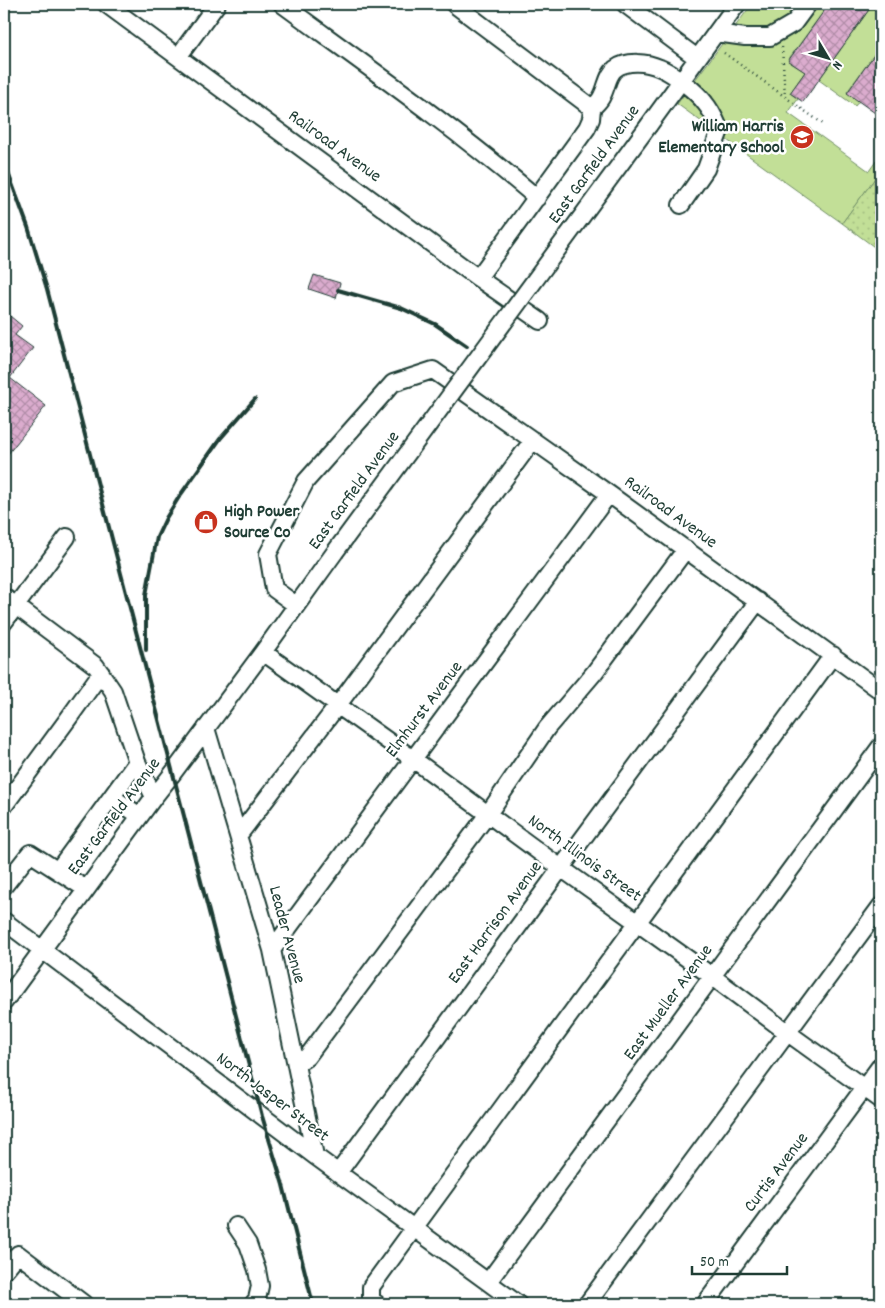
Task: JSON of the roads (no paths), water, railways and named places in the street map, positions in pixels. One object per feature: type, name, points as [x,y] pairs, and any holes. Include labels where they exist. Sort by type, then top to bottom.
[{"type":"street","name":"Railroad Avenue","points":[[106,4],[478,278],[540,321]]},
{"type":"street","points":[[178,57],[217,4]]},
{"type":"street","points":[[282,4],[388,81],[510,174],[537,198]]},
{"type":"street","points":[[454,4],[592,108]]},
{"type":"street","points":[[625,4],[697,58]]},
{"type":"street","name":"East Garfield Avenue","points":[[4,1002],[263,652],[737,4]]},
{"type":"street","points":[[716,33],[745,37],[770,37],[794,23],[808,4]]},
{"type":"street","points":[[478,278],[587,128],[591,119],[592,108],[601,98],[608,79],[616,69],[629,64],[643,62],[660,68],[680,81],[705,103],[714,116],[720,130],[706,168],[682,205]]},
{"type":"street","name":"Railroad Avenue","points":[[296,605],[274,589],[268,554],[306,481],[393,383],[433,370],[758,600],[881,691]]},
{"type":"street","points":[[238,836],[338,705],[533,440]]},
{"type":"street","name":"Elmhurst Avenue","points":[[272,950],[610,494]]},
{"type":"street","points":[[4,622],[10,601],[66,537]]},
{"type":"street","points":[[296,1064],[307,1057],[488,814],[547,728],[594,673],[686,549]]},
{"type":"street","name":"East Harrison Avenue","points":[[338,1173],[758,600]]},
{"type":"street","points":[[10,601],[96,666],[113,692],[137,762],[154,797]]},
{"type":"street","name":"North Illinois Street","points":[[263,652],[881,1100]]},
{"type":"street","points":[[377,1304],[371,1300],[371,1287],[833,655]]},
{"type":"street","points":[[4,806],[100,673]]},
{"type":"street","name":"Leader Avenue","points":[[206,728],[272,950],[315,1156]]},
{"type":"street","name":"East Mueller Avenue","points":[[488,1282],[881,746]]},
{"type":"street","points":[[58,870],[137,762]]},
{"type":"street","points":[[112,797],[140,816]]},
{"type":"street","points":[[4,886],[30,853],[86,889]]},
{"type":"street","points":[[587,1304],[881,906]]},
{"type":"street","name":"North Jasper Street","points":[[4,921],[315,1156],[415,1228],[514,1303]]},
{"type":"street","name":"Curtis Avenue","points":[[705,1304],[881,1065]]},
{"type":"street","points":[[236,1226],[248,1244],[260,1286],[257,1299],[253,1304]]},
{"type":"street","points":[[4,1271],[18,1254],[84,1304]]},
{"type":"railway","points":[[4,162],[28,227],[47,289],[262,1116],[283,1185],[313,1304]]},
{"type":"railway","points":[[338,290],[401,308],[435,324],[467,346]]},
{"type":"railway","points":[[146,650],[146,595],[157,537],[179,497],[220,439],[255,399]]},
{"type":"place","name":"William Harris Elementary School","points":[[802,137]]},
{"type":"place","name":"High Power Source Co","points":[[206,522]]}]
